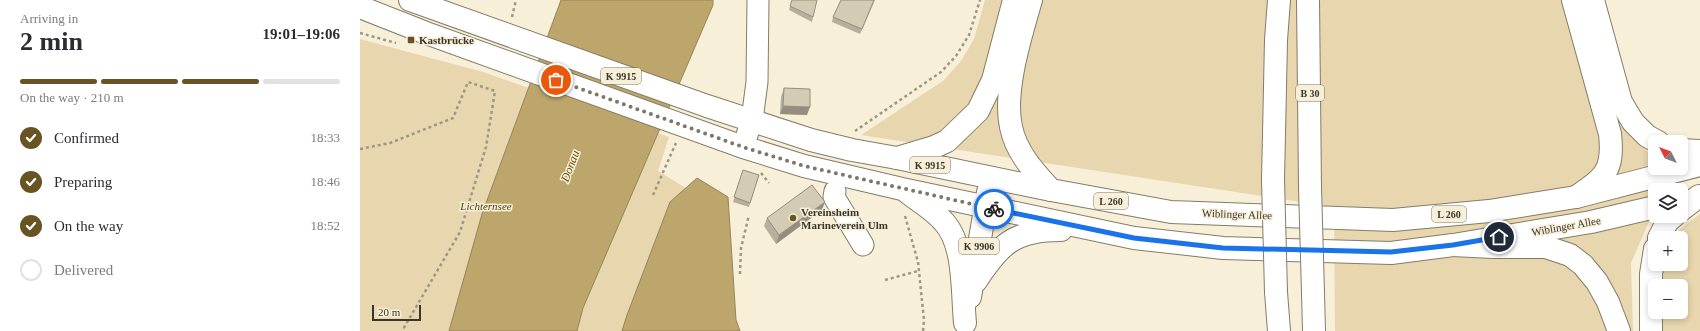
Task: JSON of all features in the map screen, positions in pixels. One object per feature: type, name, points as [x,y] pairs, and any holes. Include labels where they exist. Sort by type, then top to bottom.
[{"type":"main road","name":"K 9915","points":[[410,0],[535,46],[707,106],[752,120]]},
{"type":"main road","points":[[897,158],[934,147],[947,140],[978,111],[994,80],[1014,0]]},
{"type":"main road","points":[[1031,0],[1015,60],[1010,100],[1011,126],[1023,156],[1031,168],[1052,190]]},
{"type":"main road","points":[[1269,0],[1276,40]]},
{"type":"main road","points":[[1278,331],[1273,180],[1276,40],[1279,0]]},
{"type":"main road","name":"B 30","points":[[1308,0],[1310,187],[1314,331]]},
{"type":"main road","points":[[1573,0],[1610,134],[1612,152],[1610,163],[1603,176],[1576,197]]},
{"type":"main road","points":[[1593,0],[1621,102],[1633,122],[1648,137]]},
{"type":"main road","name":"Wiblinger Allee","points":[[360,7],[527,70],[700,132],[804,166],[1089,230],[1134,238],[1230,249],[1391,252],[1453,245],[1591,222],[1648,209]]},
{"type":"main road","name":"Wiblinger Allee","points":[[752,120],[811,140],[869,153],[1052,190],[1171,212],[1393,220],[1489,211],[1576,197],[1700,164]]},
{"type":"main road","points":[[1688,150],[1700,151]]},
{"type":"main road","name":"K 9906","points":[[973,285],[991,178]]},
{"type":"main road","points":[[902,189],[944,222],[954,237],[959,255],[965,327]]},
{"type":"main road","points":[[965,327],[973,285],[998,250],[1014,239],[1025,234],[1048,230],[1089,230]]},
{"type":"main road","points":[[1453,245],[1546,247],[1570,255],[1583,265],[1597,282],[1608,302],[1618,331]]},
{"type":"main road","points":[[1651,271],[1651,331]]},
{"type":"street","points":[[743,147],[752,120],[757,82],[758,0]]},
{"type":"street","points":[[835,191],[834,197],[863,245]]},
{"type":"path","points":[[510,21],[516,0]]},
{"type":"path","points":[[852,133],[941,72],[956,56],[969,35],[980,0]]},
{"type":"path","points":[[360,149],[390,143],[453,118],[468,82],[495,91],[486,147],[460,232],[402,331]]},
{"type":"path","points":[[653,195],[669,159]]},
{"type":"path","points":[[740,274],[741,248],[749,215]]},
{"type":"path","points":[[885,280],[918,271]]},
{"type":"green space","points":[[985,0],[1562,0],[1588,94],[1648,152],[1648,175],[1656,175],[1655,183],[1648,183],[1648,223],[1631,263],[1633,331],[1335,331],[1334,207],[861,135],[943,81],[961,61],[974,39]]},
{"type":"green space","name":"Lichternsee","points":[[360,39],[483,72],[669,137],[658,171],[728,214],[735,331],[360,331]]},
{"type":"green space","points":[[1700,214],[1700,331],[1656,331],[1657,319],[1688,319],[1688,279],[1660,279],[1661,271],[1688,271],[1688,231],[1679,230]]},
{"type":"water","name":"Donau","points":[[561,0],[713,0],[713,5],[583,308],[577,331],[449,331],[482,214]]},
{"type":"water","points":[[697,178],[728,197],[736,320],[740,331],[622,331],[670,202]]},
{"type":"building","points":[[792,0],[817,0],[813,17],[790,6]]},
{"type":"building","points":[[841,0],[874,0],[862,29],[833,17]]},
{"type":"building","points":[[784,88],[810,89],[810,107],[783,106]]},
{"type":"building","points":[[743,170],[759,175],[750,203],[734,197]]},
{"type":"building","name":"Vereinsheim Marineverein Ulm","points":[[812,185],[825,202],[779,235],[767,218]]},
{"type":"way so far","points":[[556,80],[743,147],[804,166],[994,209]]},
{"type":"place","name":"Kastbrücke","points":[[411,40]]},
{"type":"place","name":"Vereinsheim Marineverein Ulm","points":[[793,218]]},
{"type":"route","points":[[994,209],[1089,230],[1134,238],[1223,248],[1391,252],[1453,245],[1499,237]]}]
